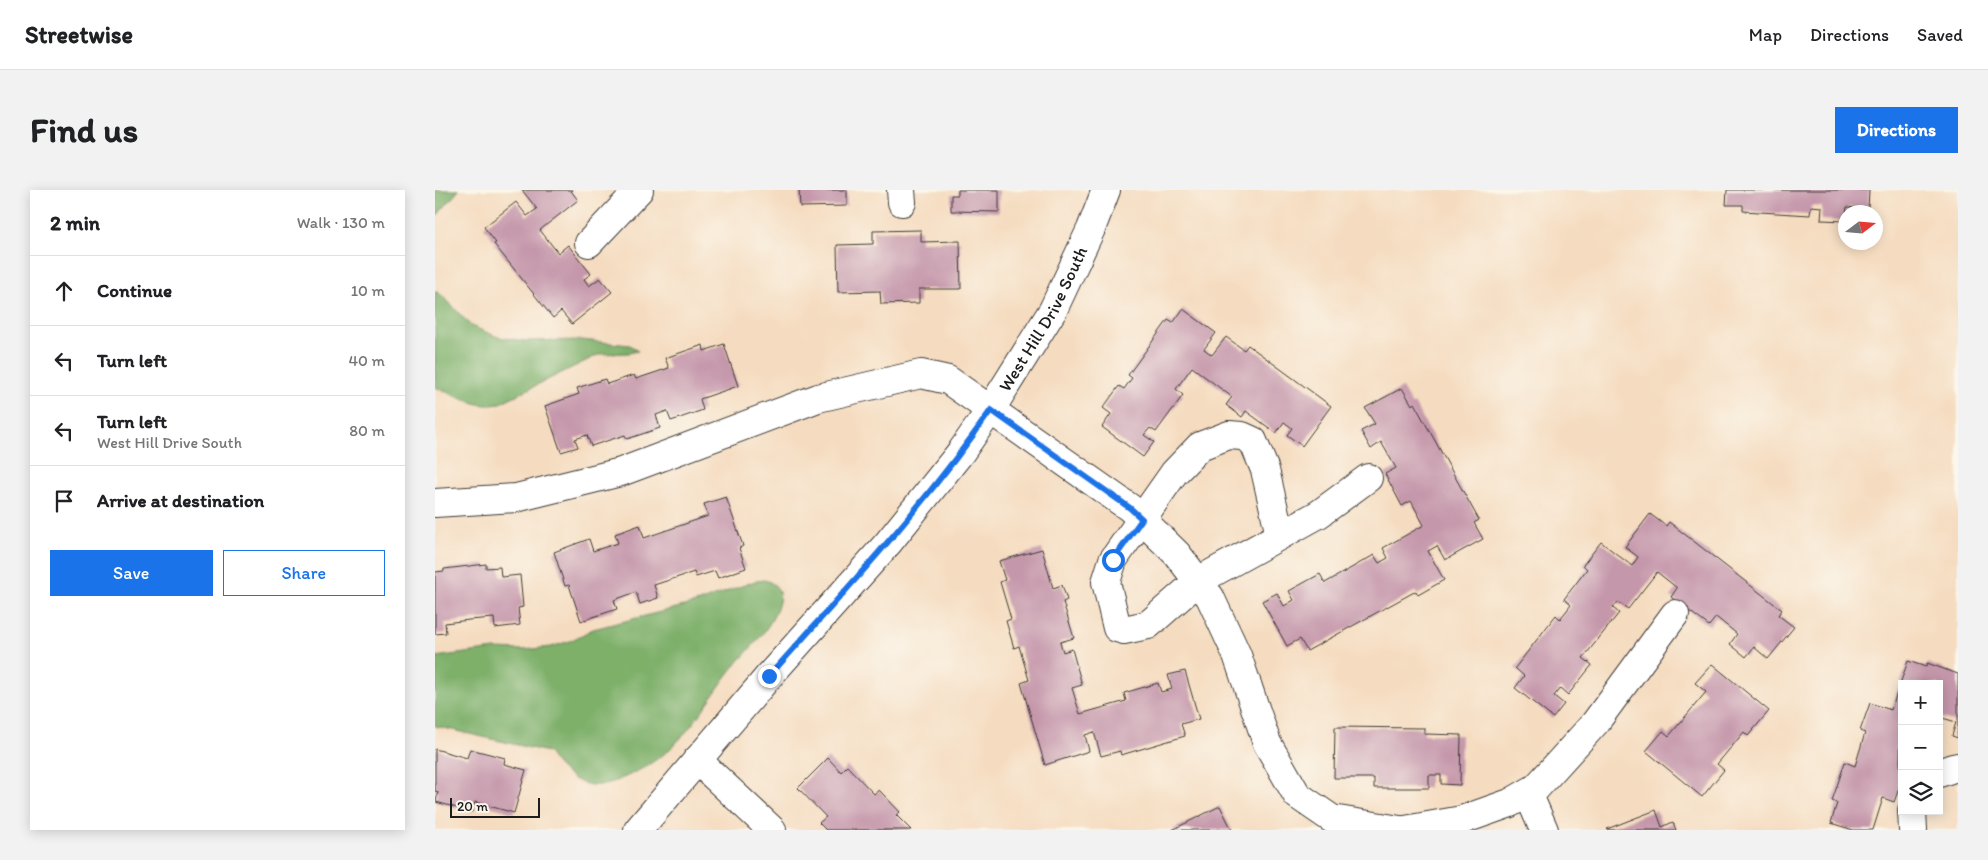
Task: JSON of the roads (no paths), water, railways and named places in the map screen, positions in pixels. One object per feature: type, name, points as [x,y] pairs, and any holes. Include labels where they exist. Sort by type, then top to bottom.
[{"type":"street","points":[[589,243],[639,190]]},
{"type":"street","name":"West Hill Drive South","points":[[638,830],[888,543],[961,452],[991,410],[1053,310],[1091,229],[1106,190]]},
{"type":"street","points":[[435,502],[516,498],[621,472],[818,398],[921,374],[948,380],[1130,508],[1177,554],[1210,597],[1237,655],[1267,743],[1297,795],[1326,825],[1400,830]]},
{"type":"street","points":[[1280,534],[1265,470],[1253,441],[1242,436],[1229,435],[1200,446],[1174,473],[1113,560],[1106,582],[1117,628],[1124,630],[1148,625],[1198,581],[1319,514],[1367,478]]},
{"type":"street","points":[[1405,830],[1463,825],[1510,804],[1536,788],[1595,723],[1675,614]]},
{"type":"street","points":[[697,760],[772,830]]},
{"type":"street","points":[[1943,772],[1958,768]]},
{"type":"street","points":[[1528,792],[1544,830]]},
{"type":"street","points":[[1912,815],[1913,830]]}]
